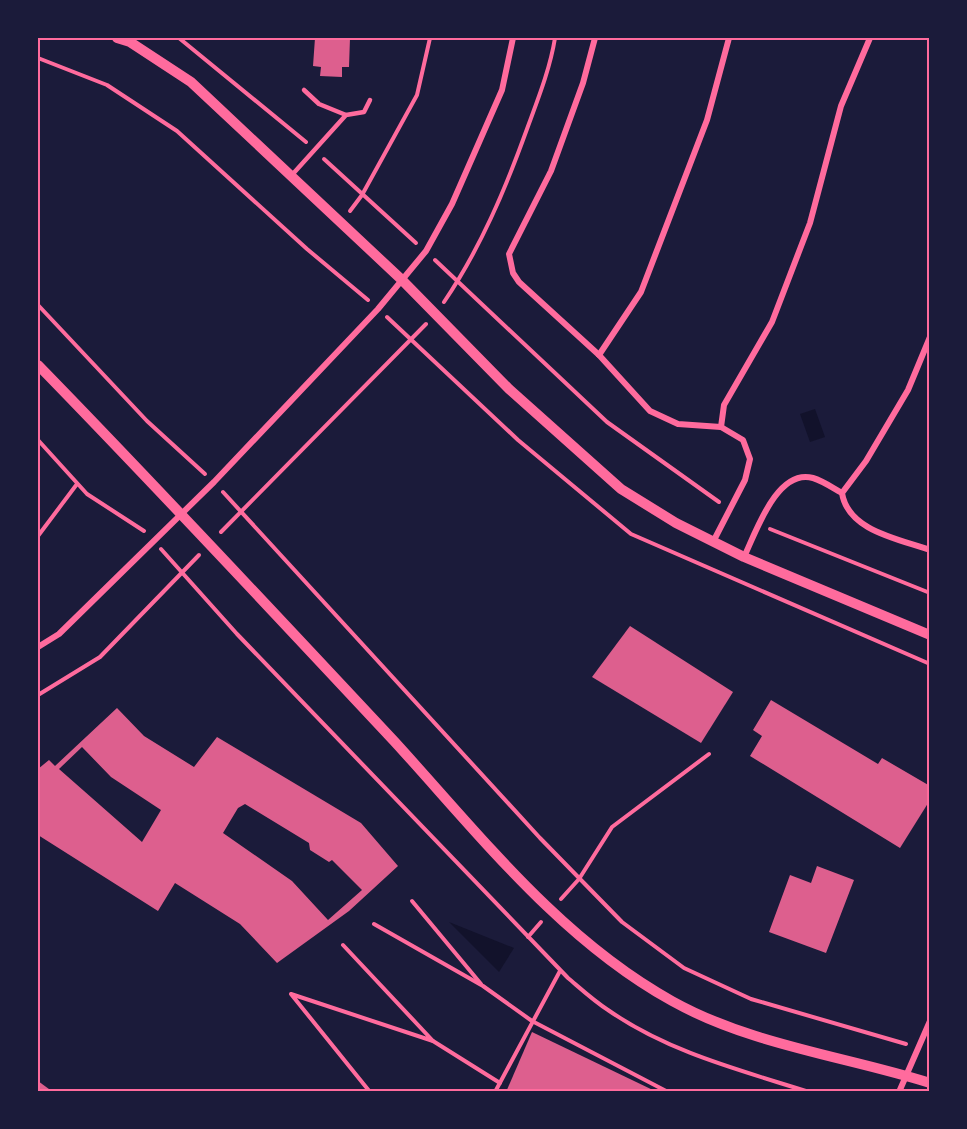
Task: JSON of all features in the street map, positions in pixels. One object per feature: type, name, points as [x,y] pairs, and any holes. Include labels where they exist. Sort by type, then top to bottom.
[{"type":"street","points":[[117,38],[130,42],[191,82],[402,280],[509,389],[621,489],[713,542],[744,557],[930,635]]},
{"type":"street","points":[[38,647],[59,634],[183,514],[378,309],[426,251],[452,204],[502,90],[513,38]]},
{"type":"street","points":[[595,38],[583,83],[551,171],[509,254],[513,273],[519,282],[599,355],[650,411],[678,424],[721,427],[743,440],[750,459],[745,480],[713,542]]},
{"type":"street","points":[[599,355],[641,292],[707,120],[729,38]]},
{"type":"street","points":[[721,427],[724,405],[772,322],[810,223],[841,106],[870,38]]},
{"type":"street","points":[[842,493],[866,461],[908,390],[930,337]]},
{"type":"street","points":[[38,365],[183,514],[551,911],[617,968],[674,1002],[739,1031],[930,1083]]},
{"type":"street","points":[[744,557],[775,495],[789,481],[813,478],[842,493],[849,514],[863,525],[930,550]]},
{"type":"street","points":[[899,1092],[904,1075],[930,1021]]},
{"type":"lane","points":[[304,90],[318,104],[346,115],[364,112],[370,100]]},
{"type":"lane","points":[[291,177],[346,115]]},
{"type":"path","points":[[178,38],[269,110],[315,150],[607,422],[730,510]]},
{"type":"path","points":[[340,223],[362,195],[417,95],[430,38]]},
{"type":"path","points":[[38,695],[100,657],[435,315],[458,282],[507,184],[551,60],[555,38]]},
{"type":"path","points":[[38,58],[107,85],[177,131],[307,249],[378,309]]},
{"type":"path","points":[[38,305],[147,421],[214,482],[579,879],[622,922],[684,968],[751,999],[917,1047]]},
{"type":"path","points":[[38,440],[98,504],[116,511],[155,542],[237,634],[560,971],[608,1010],[657,1039],[713,1062],[809,1092]]},
{"type":"path","points":[[38,536],[77,483]]},
{"type":"path","points":[[760,524],[930,593]]},
{"type":"path","points":[[551,911],[579,879],[612,827],[709,754]]},
{"type":"path","points":[[412,901],[483,986]]},
{"type":"path","points":[[374,924],[483,986],[532,1021],[668,1092]]},
{"type":"path","points":[[343,945],[433,1041]]},
{"type":"path","points":[[495,1092],[560,971]]},
{"type":"path","points":[[370,1092],[291,994],[433,1041],[500,1083]]},
{"type":"shaded area","points":[[815,409],[825,437],[810,442],[800,414]]},
{"type":"shaded area","points":[[449,922],[514,948],[499,972]]},
{"type":"building","points":[[315,38],[350,38],[349,67],[342,67],[342,77],[320,76],[321,67],[313,66]]},
{"type":"building","points":[[630,626],[733,692],[701,743],[592,677]]},
{"type":"building","points":[[771,700],[878,764],[882,758],[930,786],[930,800],[900,848],[750,756],[762,736],[753,730]]},
{"type":"building","points":[[117,708],[144,736],[194,767],[217,737],[361,823],[398,866],[349,911],[277,963],[240,924],[175,883],[158,911],[38,835],[38,769],[49,760],[55,766]],"holes":[[[82,747],[111,777],[161,810],[142,842],[59,769]],[[245,804],[309,843],[310,850],[329,862],[332,860],[362,890],[328,920],[292,881],[223,833],[238,808]]]},
{"type":"building","points":[[817,866],[854,880],[826,953],[769,932],[790,875],[811,883]]},
{"type":"building","points":[[532,1032],[657,1092],[506,1092]]},
{"type":"building","points":[[38,1081],[53,1092],[38,1092]]}]
